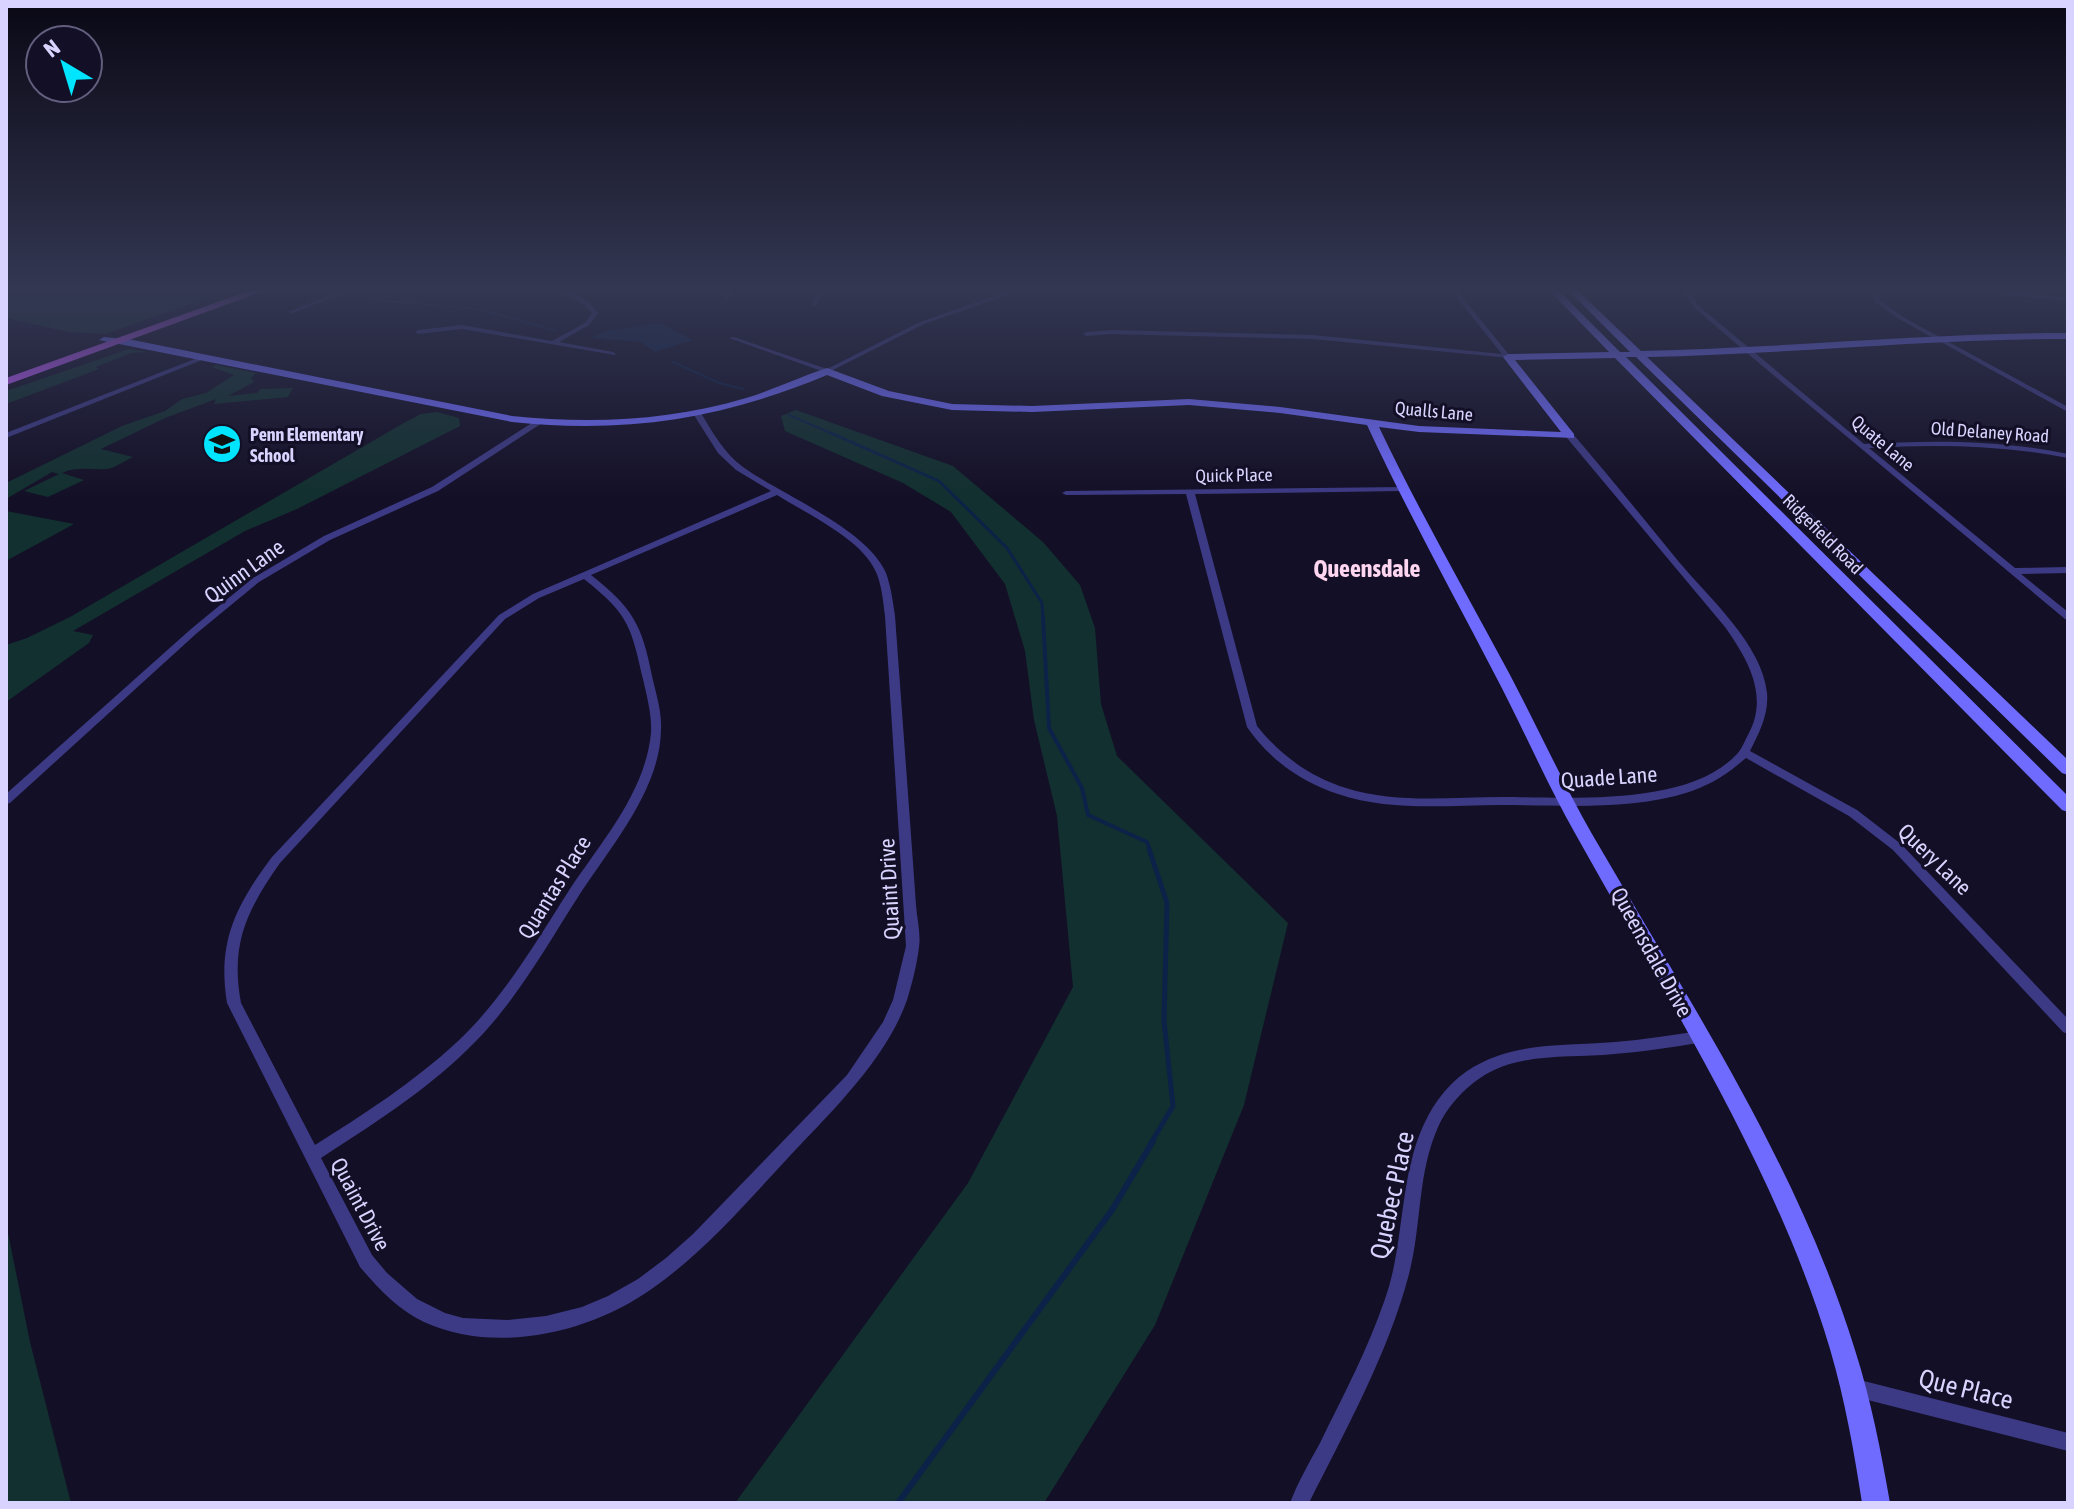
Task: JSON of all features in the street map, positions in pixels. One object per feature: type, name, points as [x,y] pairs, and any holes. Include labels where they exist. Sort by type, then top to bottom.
[{"type":"main road","points":[[6,375],[52,358]]},
{"type":"main road","points":[[6,382],[72,358]]},
{"type":"street","points":[[6,436],[201,358]]},
{"type":"street","points":[[212,358],[538,423],[608,425],[698,415],[764,398],[852,358]]},
{"type":"street","name":"Qualls Lane","points":[[791,358],[886,394],[952,407],[1032,409],[1200,402],[1457,432],[1570,436]]},
{"type":"street","points":[[1509,358],[1744,650],[1762,691],[1755,735],[1745,753]]},
{"type":"street","name":"Ridgefield Road","points":[[1621,358],[2068,806]]},
{"type":"street","name":"Ridgefield Road","points":[[1643,358],[2068,769]]},
{"type":"street","name":"Quate Lane","points":[[1757,358],[2068,617]]},
{"type":"street","points":[[1973,358],[2068,410]]},
{"type":"street","name":"Quaint Drive","points":[[698,415],[728,459],[854,539],[876,561],[886,585],[914,929],[900,1000],[873,1053],[852,1079],[697,1245],[636,1291],[565,1323],[494,1329],[457,1325],[424,1315],[387,1286],[366,1261],[234,1003],[229,982],[230,944],[238,921],[259,881],[276,860],[492,625],[526,601],[777,492]]},
{"type":"street","name":"Quinn Lane","points":[[6,800],[194,631],[256,580],[327,538],[456,477],[538,423]]},
{"type":"street","name":"Queensdale Drive","points":[[1372,424],[1401,489],[1520,708],[1566,801],[1699,1037],[1769,1169],[1799,1234],[1826,1305],[1851,1387],[1876,1503]]},
{"type":"street","name":"Old Delaney Road","points":[[1862,446],[1949,442],[2042,450],[2068,456]]},
{"type":"street","name":"Quick Place","points":[[1066,493],[1401,489]]},
{"type":"street","name":"Quade Lane","points":[[1190,492],[1252,727],[1276,755],[1318,781],[1368,797],[1431,802],[1625,800],[1684,789],[1725,770],[1745,753]]},
{"type":"street","points":[[2013,571],[2068,570]]},
{"type":"street","name":"Quantas Place","points":[[312,1155],[388,1106],[481,1027],[532,960],[641,788],[652,757],[657,728],[636,625],[629,612],[585,575]]},
{"type":"street","name":"Query Lane","points":[[1745,753],[1853,813],[1897,847],[2068,1028]]},
{"type":"street","name":"Quebec Place","points":[[1299,1503],[1382,1330],[1396,1294],[1424,1138],[1451,1093],[1472,1075],[1514,1057],[1699,1037]]},
{"type":"street","name":"Que Place","points":[[1851,1387],[2068,1442]]},
{"type":"green space","points":[[101,358],[117,358],[96,367],[99,369],[6,404],[6,391]]},
{"type":"green space","points":[[216,365],[256,373],[251,378],[254,382],[228,396],[257,393],[260,389],[293,388],[288,397],[214,404],[216,399],[165,418],[101,449],[133,457],[117,466],[62,473],[84,480],[48,497],[24,491],[59,474],[52,472],[6,499],[6,483],[122,426],[165,411],[182,399],[206,393],[234,375],[212,367]]},
{"type":"green space","points":[[796,410],[953,466],[1043,542],[1080,585],[1095,628],[1101,704],[1117,756],[1288,923],[1244,1105],[1155,1325],[1044,1503],[735,1503],[968,1183],[1073,987],[1057,816],[1034,720],[1025,651],[1005,584],[951,512],[903,483],[785,431],[781,416]]},
{"type":"green space","points":[[437,412],[459,418],[460,426],[297,509],[245,531],[73,631],[93,635],[89,643],[6,702],[6,645],[70,617],[402,424],[421,414]]},
{"type":"green space","points":[[6,511],[74,524],[6,561]]},
{"type":"green space","points":[[6,1223],[30,1342],[71,1503],[6,1503]]},
{"type":"waterway","points":[[673,362],[719,383],[743,389]]},
{"type":"waterway","points":[[789,415],[835,435]]},
{"type":"waterway","points":[[831,433],[939,481],[1007,548],[1042,603],[1043,619]]},
{"type":"waterway","points":[[1043,617],[1049,728],[1082,788],[1088,815],[1147,842],[1150,851]]},
{"type":"waterway","points":[[1149,849],[1167,903],[1164,1021],[1173,1106],[1151,1143]]},
{"type":"waterway","points":[[898,1503],[1112,1210],[1153,1141]]},
{"type":"place","name":"Penn Elementary School","points":[[222,444]]},
{"type":"district","name":"Queensdale","points":[[1367,568]]}]
